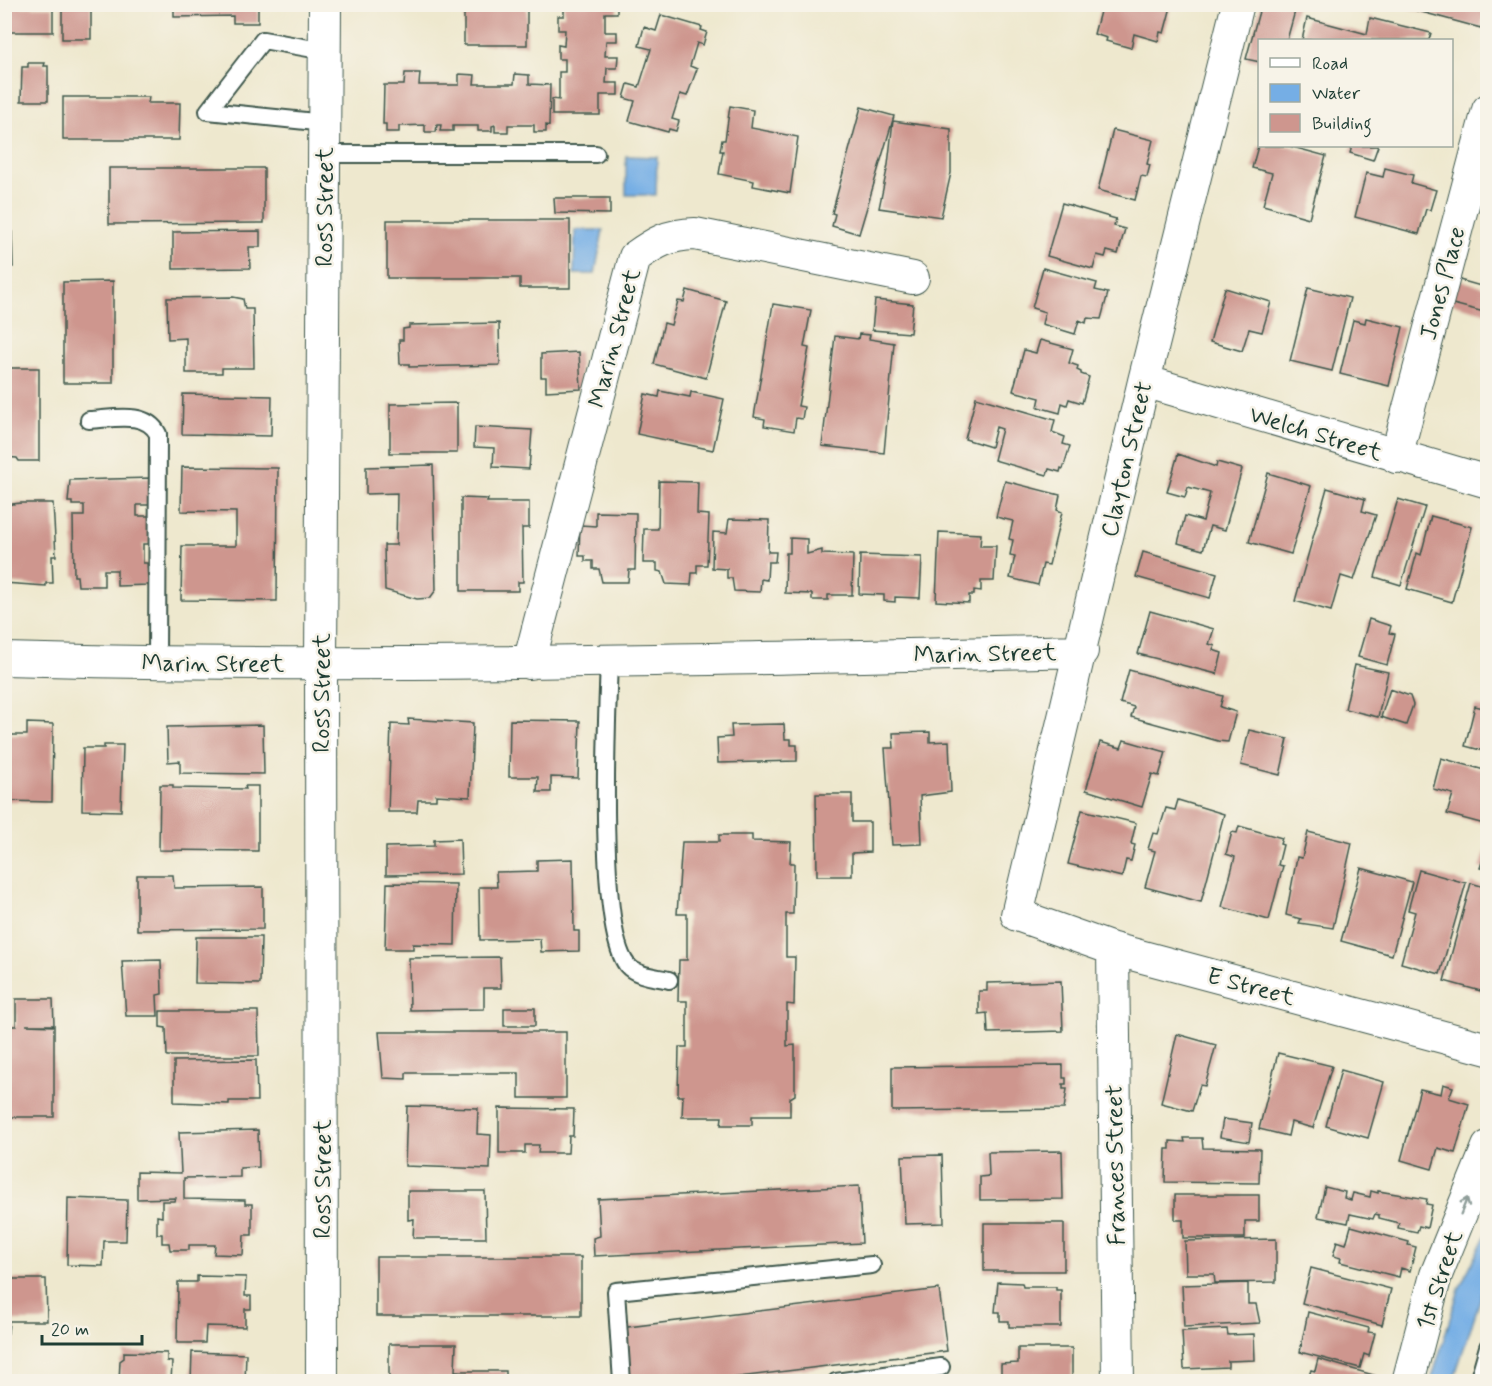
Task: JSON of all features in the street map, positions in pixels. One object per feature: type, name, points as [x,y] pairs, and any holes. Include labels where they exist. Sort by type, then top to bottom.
[{"type":"street","name":"Ross Street","points":[[322,1382],[321,662],[325,4]]},
{"type":"street","name":"Clayton Street","points":[[1017,915],[1082,651],[1144,381],[1238,4]]},
{"type":"street","name":"Jones Place","points":[[1396,456],[1488,110]]},
{"type":"street","name":"Marin Street","points":[[529,663],[635,257],[674,235],[695,234],[913,278]]},
{"type":"street","name":"Welch Street","points":[[1144,381],[1488,482]]},
{"type":"street","name":"Marin Street","points":[[4,659],[157,663],[529,663],[1082,651]]},
{"type":"street","name":"E Street","points":[[1017,915],[1113,949],[1488,1049]]},
{"type":"street","name":"Frances Street","points":[[1113,949],[1118,1382]]},
{"type":"street","name":"1st Street","points":[[1408,1382],[1436,1275],[1488,1147]]},
{"type":"lane","points":[[325,51],[263,40],[208,111],[325,123]]},
{"type":"lane","points":[[324,154],[596,154]]},
{"type":"lane","points":[[89,420],[141,418],[154,425],[158,434],[157,663]]},
{"type":"lane","points":[[609,662],[606,783],[610,890],[616,938],[627,965],[644,976],[669,980]]},
{"type":"lane","points":[[622,1382],[615,1291],[872,1265]]},
{"type":"lane","points":[[1478,1382],[1488,1347]]},
{"type":"lane","points":[[836,1382],[941,1367]]},
{"type":"water","points":[[626,156],[657,157],[656,195],[626,195]]},
{"type":"water","points":[[575,230],[603,230],[595,274],[574,274]]},
{"type":"water","points":[[1487,1232],[1487,1279],[1453,1381],[1431,1381],[1459,1289]]},
{"type":"building","points":[[62,4],[91,4],[91,39],[62,39]]},
{"type":"building","points":[[174,4],[258,4],[258,23],[233,23],[233,16],[174,17]]},
{"type":"building","points":[[464,4],[527,4],[527,45],[464,45]]},
{"type":"building","points":[[564,4],[617,6],[617,13],[605,13],[605,32],[617,32],[617,41],[606,41],[605,56],[618,56],[617,68],[607,68],[606,83],[618,83],[618,95],[600,95],[600,115],[552,115],[552,99],[559,100],[559,72],[565,72],[565,59],[558,59],[558,45],[564,46],[565,30],[558,30],[558,16],[564,16]]},
{"type":"building","points":[[1102,4],[1162,4],[1171,7],[1164,33],[1160,32],[1158,41],[1134,34],[1131,48],[1106,41],[1107,38],[1094,34]]},
{"type":"building","points":[[1261,4],[1297,4],[1287,39],[1258,39],[1258,62],[1246,59]]},
{"type":"building","points":[[1392,4],[1487,4],[1481,28]]},
{"type":"building","points":[[4,7],[53,7],[53,32],[4,32]]},
{"type":"building","points":[[661,15],[702,27],[701,30],[707,32],[703,45],[697,43],[690,66],[697,69],[687,96],[680,94],[672,119],[679,121],[676,131],[669,129],[668,132],[629,121],[635,101],[624,98],[628,84],[639,87],[651,49],[639,46],[644,27],[656,31]]},
{"type":"building","points":[[1307,18],[1367,34],[1370,18],[1431,33],[1429,39],[1302,39]]},
{"type":"building","points":[[28,63],[45,63],[44,66],[48,66],[48,101],[21,101],[22,67],[28,67]]},
{"type":"building","points":[[405,73],[420,73],[419,85],[459,85],[459,74],[475,75],[474,84],[514,84],[515,74],[529,75],[529,84],[550,85],[549,126],[546,125],[546,132],[534,132],[534,125],[508,125],[508,132],[495,132],[495,125],[492,126],[492,131],[478,131],[478,126],[453,126],[453,131],[440,131],[441,125],[437,125],[436,132],[425,132],[425,125],[399,126],[399,132],[386,132],[386,124],[383,124],[384,85],[404,85]]},
{"type":"building","points":[[63,97],[149,97],[148,103],[180,103],[179,140],[63,140]]},
{"type":"building","points":[[730,106],[753,110],[751,128],[798,137],[790,193],[753,186],[754,181],[719,174],[723,151],[720,151],[722,140],[725,140]]},
{"type":"building","points":[[861,107],[894,116],[859,234],[832,226],[835,214],[832,213]]},
{"type":"building","points":[[893,121],[951,129],[951,173],[941,217],[879,208],[888,165]]},
{"type":"building","points":[[1113,130],[1153,140],[1147,164],[1150,165],[1147,177],[1141,176],[1135,200],[1098,190]]},
{"type":"building","points":[[1258,146],[1293,147],[1326,156],[1309,218],[1263,205],[1272,173],[1252,168]]},
{"type":"building","points":[[1352,147],[1378,147],[1373,160],[1350,153]]},
{"type":"building","points":[[109,168],[264,168],[264,223],[109,224]]},
{"type":"building","points":[[1385,168],[1413,175],[1411,183],[1436,190],[1430,210],[1426,209],[1419,234],[1355,217],[1366,173],[1383,177]]},
{"type":"building","points":[[554,198],[610,198],[610,214],[555,213]]},
{"type":"building","points":[[1062,203],[1116,219],[1114,226],[1125,229],[1118,254],[1107,251],[1105,257],[1097,255],[1093,269],[1047,256]]},
{"type":"building","points":[[387,220],[570,220],[570,288],[520,288],[520,278],[387,278]]},
{"type":"building","points":[[260,231],[260,247],[249,247],[250,268],[173,269],[173,232]]},
{"type":"building","points":[[4,232],[12,232],[13,267],[4,267]]},
{"type":"building","points":[[1043,268],[1097,283],[1095,290],[1108,293],[1101,319],[1087,318],[1086,323],[1079,320],[1075,334],[1042,324],[1045,312],[1032,308]]},
{"type":"building","points":[[1456,279],[1488,288],[1488,313],[1449,303]]},
{"type":"building","points":[[113,281],[113,383],[63,383],[63,282]]},
{"type":"building","points":[[1225,288],[1271,302],[1262,332],[1249,329],[1242,351],[1210,342]]},
{"type":"building","points":[[1308,288],[1350,298],[1332,371],[1290,361]]},
{"type":"building","points":[[687,290],[726,301],[706,378],[654,364],[664,323],[671,325],[678,301],[684,302]]},
{"type":"building","points":[[233,297],[243,299],[245,309],[253,309],[254,368],[222,368],[222,373],[186,373],[186,338],[168,339],[167,298]]},
{"type":"building","points":[[875,300],[913,304],[910,333],[872,330]]},
{"type":"building","points":[[773,304],[811,310],[804,347],[809,348],[798,406],[804,407],[802,419],[796,418],[794,431],[764,426],[765,419],[754,417]]},
{"type":"building","points":[[1366,318],[1403,327],[1389,386],[1340,374],[1353,320],[1365,323]]},
{"type":"building","points":[[499,323],[500,365],[409,367],[409,364],[400,364],[399,340],[403,340],[403,329],[409,328],[409,325]]},
{"type":"building","points":[[859,334],[870,335],[869,339],[894,343],[884,453],[822,446],[835,336],[858,339]]},
{"type":"building","points":[[1040,340],[1073,349],[1069,363],[1078,366],[1077,370],[1081,374],[1089,377],[1082,403],[1069,399],[1067,405],[1062,403],[1060,413],[1038,407],[1040,398],[1013,391],[1024,350],[1036,353]]},
{"type":"building","points":[[579,352],[581,389],[546,391],[546,377],[541,377],[541,354]]},
{"type":"building","points":[[4,368],[39,368],[39,461],[19,461],[17,458],[4,457]]},
{"type":"building","points":[[660,391],[690,397],[691,392],[724,399],[713,450],[637,434],[645,394],[659,397]]},
{"type":"building","points":[[183,394],[272,396],[271,436],[182,434]]},
{"type":"building","points":[[976,397],[1055,420],[1052,432],[1065,437],[1063,444],[1070,446],[1063,469],[1061,468],[1060,472],[1049,469],[1047,475],[994,460],[1002,429],[996,427],[991,447],[965,439]]},
{"type":"building","points":[[457,403],[457,453],[390,453],[390,404]]},
{"type":"building","points":[[475,427],[532,430],[529,469],[493,467],[494,448],[474,447]]},
{"type":"building","points":[[1178,454],[1216,467],[1217,462],[1242,469],[1225,530],[1210,526],[1203,550],[1178,543],[1185,516],[1203,521],[1210,493],[1188,487],[1185,497],[1167,492]]},
{"type":"building","points":[[433,465],[436,590],[430,598],[417,599],[385,590],[384,545],[396,545],[397,493],[366,494],[366,467]]},
{"type":"building","points":[[182,467],[278,468],[277,601],[181,600],[182,546],[236,546],[236,512],[181,511]]},
{"type":"building","points":[[1268,473],[1311,486],[1291,554],[1249,542]]},
{"type":"building","points":[[151,478],[151,505],[137,505],[137,516],[149,516],[150,544],[143,544],[143,563],[147,563],[148,585],[117,586],[117,570],[104,570],[104,586],[78,586],[77,576],[74,576],[73,516],[84,516],[84,505],[72,505],[72,502],[68,502],[70,480]]},
{"type":"building","points":[[659,481],[698,482],[697,514],[709,515],[707,565],[697,565],[697,573],[692,573],[691,585],[666,584],[662,572],[657,571],[657,563],[643,563],[644,529],[658,529]]},
{"type":"building","points":[[1005,481],[1060,495],[1057,510],[1062,512],[1049,565],[1043,564],[1038,585],[1010,578],[1015,556],[1010,555],[1013,540],[1009,539],[1013,521],[996,517]]},
{"type":"building","points":[[1327,488],[1365,499],[1362,511],[1376,515],[1354,580],[1341,576],[1331,611],[1295,601]]},
{"type":"building","points":[[461,498],[488,499],[487,502],[529,502],[529,528],[522,528],[523,582],[518,582],[518,591],[461,591]]},
{"type":"building","points":[[1398,499],[1425,507],[1401,585],[1375,577]]},
{"type":"building","points":[[53,503],[56,556],[52,556],[53,583],[46,583],[46,586],[4,583],[4,505]]},
{"type":"building","points":[[596,512],[636,513],[635,570],[629,570],[628,582],[602,582],[599,569],[593,569],[593,561],[585,561],[585,556],[579,556],[580,525],[596,526]]},
{"type":"building","points":[[1431,516],[1472,527],[1452,602],[1407,589],[1417,553],[1421,555]]},
{"type":"building","points":[[729,519],[769,520],[768,552],[776,552],[775,562],[768,562],[767,580],[761,579],[760,592],[734,591],[732,578],[727,578],[727,569],[712,568],[713,532],[727,533]]},
{"type":"building","points":[[939,532],[981,534],[980,546],[996,546],[994,581],[981,581],[981,591],[974,590],[974,595],[969,595],[969,603],[936,601]]},
{"type":"building","points":[[790,538],[807,539],[807,554],[822,550],[822,554],[853,555],[852,595],[828,595],[828,600],[812,600],[812,594],[785,593],[786,553],[790,553]]},
{"type":"building","points":[[1143,552],[1217,573],[1210,598],[1136,577]]},
{"type":"building","points":[[860,555],[922,557],[920,598],[895,597],[895,602],[884,601],[884,595],[859,594]]},
{"type":"building","points":[[1150,611],[1214,629],[1209,644],[1215,646],[1213,650],[1222,653],[1217,674],[1138,654]]},
{"type":"building","points":[[1369,619],[1391,626],[1389,633],[1395,634],[1387,665],[1358,657]]},
{"type":"building","points":[[1355,665],[1388,672],[1378,717],[1345,709]]},
{"type":"building","points":[[1129,670],[1223,696],[1220,707],[1236,712],[1228,742],[1131,717],[1134,707],[1120,703]]},
{"type":"building","points":[[1390,689],[1410,696],[1413,705],[1406,725],[1381,717]]},
{"type":"building","points":[[1475,706],[1488,709],[1488,752],[1465,746]]},
{"type":"building","points":[[408,719],[473,723],[470,797],[436,795],[436,800],[418,800],[417,812],[388,812],[391,724],[409,725]]},
{"type":"building","points":[[510,720],[580,721],[578,778],[551,777],[551,792],[537,792],[538,777],[509,777]]},
{"type":"building","points":[[27,723],[53,724],[52,802],[6,801],[6,735],[27,735]]},
{"type":"building","points":[[784,724],[785,739],[791,739],[791,745],[797,745],[797,761],[718,763],[717,738],[732,737],[731,725]]},
{"type":"building","points":[[263,725],[264,774],[180,773],[180,761],[168,762],[167,727]]},
{"type":"building","points":[[1249,730],[1288,739],[1280,775],[1241,765]]},
{"type":"building","points":[[930,732],[930,742],[949,741],[951,792],[920,796],[922,844],[892,845],[885,748],[894,748],[893,733]]},
{"type":"building","points":[[1124,740],[1166,752],[1159,776],[1152,774],[1142,807],[1086,790],[1100,742],[1121,748]]},
{"type":"building","points":[[104,745],[123,745],[121,811],[82,810],[83,748],[104,748]]},
{"type":"building","points":[[1441,758],[1488,771],[1488,825],[1447,814],[1453,794],[1433,789]]},
{"type":"building","points":[[160,785],[173,785],[173,788],[246,789],[245,786],[258,786],[258,851],[159,850]]},
{"type":"building","points":[[816,794],[852,794],[852,822],[870,822],[870,852],[852,853],[852,876],[817,876]]},
{"type":"building","points":[[1178,800],[1224,814],[1201,902],[1145,887],[1155,851],[1148,849],[1153,833],[1158,834],[1166,808],[1175,810]]},
{"type":"building","points":[[1082,810],[1136,823],[1131,844],[1135,845],[1131,861],[1126,860],[1122,877],[1068,864]]},
{"type":"building","points":[[1239,826],[1282,838],[1280,844],[1283,845],[1278,865],[1283,866],[1269,920],[1222,907],[1235,857],[1226,854],[1232,832],[1237,833]]},
{"type":"building","points":[[1308,832],[1352,843],[1333,928],[1299,923],[1301,919],[1286,915],[1297,857],[1302,858]]},
{"type":"building","points":[[719,835],[752,835],[752,841],[791,842],[790,863],[794,863],[793,914],[786,914],[786,957],[795,957],[794,1005],[787,1004],[787,1046],[795,1045],[795,1095],[790,1098],[790,1116],[752,1116],[752,1125],[721,1125],[722,1117],[682,1117],[683,1096],[678,1096],[679,1047],[687,1047],[687,1001],[678,1001],[679,960],[687,960],[687,914],[677,914],[682,842],[719,842]]},
{"type":"building","points":[[460,839],[461,874],[386,875],[386,847],[434,846],[434,840]]},
{"type":"building","points":[[1488,844],[1488,870],[1480,868]]},
{"type":"building","points":[[573,859],[574,931],[579,931],[579,951],[541,952],[540,939],[480,940],[479,887],[497,887],[496,872],[537,871],[537,860]]},
{"type":"building","points":[[1361,868],[1412,882],[1392,955],[1341,941]]},
{"type":"building","points":[[1419,870],[1466,883],[1440,974],[1401,963],[1415,912],[1408,910]]},
{"type":"building","points":[[137,875],[173,875],[174,888],[263,887],[263,929],[137,930]]},
{"type":"building","points":[[387,883],[456,884],[455,945],[413,944],[413,949],[385,949]]},
{"type":"building","points":[[1471,883],[1488,888],[1488,993],[1444,981]]},
{"type":"building","points":[[196,937],[261,937],[260,984],[195,983]]},
{"type":"building","points":[[500,957],[501,988],[484,988],[484,1009],[410,1010],[409,958]]},
{"type":"building","points":[[161,960],[162,994],[157,995],[158,1016],[126,1016],[122,961]]},
{"type":"building","points":[[1061,981],[1063,1031],[988,1033],[987,1013],[979,1014],[979,991],[987,991],[987,983]]},
{"type":"building","points":[[16,999],[53,999],[54,1025],[26,1025],[54,1026],[54,1117],[4,1117],[4,1031],[8,1031],[8,1026],[16,1026]]},
{"type":"building","points":[[504,1008],[535,1008],[535,1026],[504,1026]]},
{"type":"building","points":[[160,1011],[258,1011],[259,1056],[167,1056],[166,1028],[160,1027]]},
{"type":"building","points":[[379,1032],[566,1032],[566,1098],[519,1098],[519,1073],[406,1073],[406,1079],[383,1078]]},
{"type":"building","points":[[1177,1034],[1216,1045],[1205,1086],[1200,1085],[1192,1111],[1161,1103]]},
{"type":"building","points":[[1278,1053],[1332,1066],[1313,1128],[1291,1122],[1288,1136],[1259,1129]]},
{"type":"building","points":[[256,1060],[257,1101],[229,1101],[229,1104],[174,1102],[174,1061]]},
{"type":"building","points":[[1063,1065],[1063,1078],[1066,1078],[1066,1084],[1063,1084],[1063,1089],[1067,1089],[1064,1109],[892,1111],[892,1067]]},
{"type":"building","points":[[1341,1070],[1384,1082],[1368,1138],[1326,1126]]},
{"type":"building","points":[[1443,1084],[1453,1087],[1449,1098],[1469,1104],[1455,1153],[1438,1148],[1432,1169],[1401,1160],[1420,1089],[1441,1094]]},
{"type":"building","points":[[407,1106],[478,1108],[477,1134],[491,1135],[490,1169],[405,1166]]},
{"type":"building","points":[[499,1108],[574,1109],[573,1136],[569,1136],[568,1153],[538,1153],[539,1145],[525,1145],[525,1153],[499,1153]]},
{"type":"building","points":[[1223,1119],[1252,1123],[1249,1142],[1220,1137]]},
{"type":"building","points":[[258,1130],[259,1167],[240,1168],[240,1177],[184,1178],[184,1199],[245,1200],[245,1204],[252,1204],[252,1235],[244,1235],[243,1255],[214,1254],[215,1245],[189,1245],[189,1250],[170,1250],[169,1243],[162,1243],[162,1234],[157,1234],[157,1216],[162,1217],[162,1201],[175,1201],[176,1198],[137,1199],[137,1172],[181,1173],[179,1132]]},
{"type":"building","points":[[1184,1138],[1202,1138],[1203,1148],[1260,1149],[1259,1183],[1165,1182],[1166,1149],[1170,1149],[1170,1141],[1185,1142]]},
{"type":"building","points":[[1062,1151],[1063,1199],[980,1200],[980,1177],[989,1176],[988,1152]]},
{"type":"building","points":[[942,1155],[944,1223],[905,1224],[902,1156]]},
{"type":"building","points":[[859,1186],[862,1243],[594,1256],[593,1238],[600,1236],[598,1199]]},
{"type":"building","points":[[1325,1187],[1345,1192],[1344,1198],[1351,1200],[1353,1193],[1370,1197],[1371,1191],[1427,1199],[1426,1204],[1432,1205],[1427,1228],[1419,1226],[1417,1232],[1398,1228],[1399,1223],[1379,1218],[1379,1215],[1375,1214],[1373,1219],[1350,1214],[1348,1223],[1318,1217]]},
{"type":"building","points":[[408,1191],[485,1191],[486,1238],[413,1238],[414,1219],[408,1220]]},
{"type":"building","points":[[1175,1195],[1259,1195],[1259,1221],[1245,1221],[1245,1238],[1183,1238],[1183,1220],[1175,1220]]},
{"type":"building","points":[[68,1198],[127,1200],[126,1241],[104,1241],[103,1266],[67,1265]]},
{"type":"building","points":[[984,1223],[1064,1223],[1064,1271],[984,1271]]},
{"type":"building","points":[[1351,1226],[1409,1242],[1408,1245],[1416,1247],[1410,1271],[1401,1268],[1399,1277],[1340,1262],[1341,1258],[1333,1256],[1337,1241],[1346,1244]]},
{"type":"building","points":[[1276,1239],[1276,1282],[1215,1283],[1214,1274],[1186,1274],[1185,1241]]},
{"type":"building","points":[[376,1257],[581,1257],[581,1316],[376,1316]]},
{"type":"building","points":[[1311,1268],[1391,1289],[1382,1325],[1302,1303]]},
{"type":"building","points":[[197,1276],[246,1277],[245,1296],[251,1296],[251,1309],[245,1309],[245,1327],[206,1326],[205,1343],[177,1343],[178,1282],[197,1282]]},
{"type":"building","points":[[4,1279],[46,1279],[47,1321],[9,1321],[8,1333],[4,1333]]},
{"type":"building","points":[[998,1282],[1022,1283],[1023,1287],[1056,1287],[1056,1290],[1061,1290],[1061,1327],[1009,1327],[1009,1321],[1000,1321],[1000,1312],[995,1312]]},
{"type":"building","points":[[1248,1283],[1248,1304],[1256,1304],[1260,1323],[1184,1327],[1182,1285]]},
{"type":"building","points":[[939,1289],[947,1351],[700,1382],[625,1382],[620,1328]]},
{"type":"building","points":[[1308,1312],[1369,1328],[1368,1332],[1375,1333],[1369,1356],[1364,1354],[1360,1368],[1300,1352]]},
{"type":"building","points":[[1227,1329],[1228,1335],[1254,1334],[1255,1360],[1228,1361],[1228,1367],[1184,1369],[1182,1331]]},
{"type":"building","points":[[389,1344],[456,1344],[455,1371],[506,1371],[506,1382],[389,1382]]},
{"type":"building","points":[[1018,1348],[1072,1348],[1072,1382],[1001,1382],[1001,1364],[1018,1363]]},
{"type":"building","points":[[124,1352],[167,1353],[167,1361],[172,1362],[171,1382],[119,1382],[120,1361],[124,1358]]},
{"type":"building","points":[[192,1352],[246,1354],[245,1382],[191,1382]]},
{"type":"building","points":[[1318,1359],[1380,1377],[1378,1382],[1307,1382],[1311,1370],[1315,1371]]},
{"type":"building","points":[[1199,1378],[1252,1379],[1252,1382],[1199,1382]]}]
